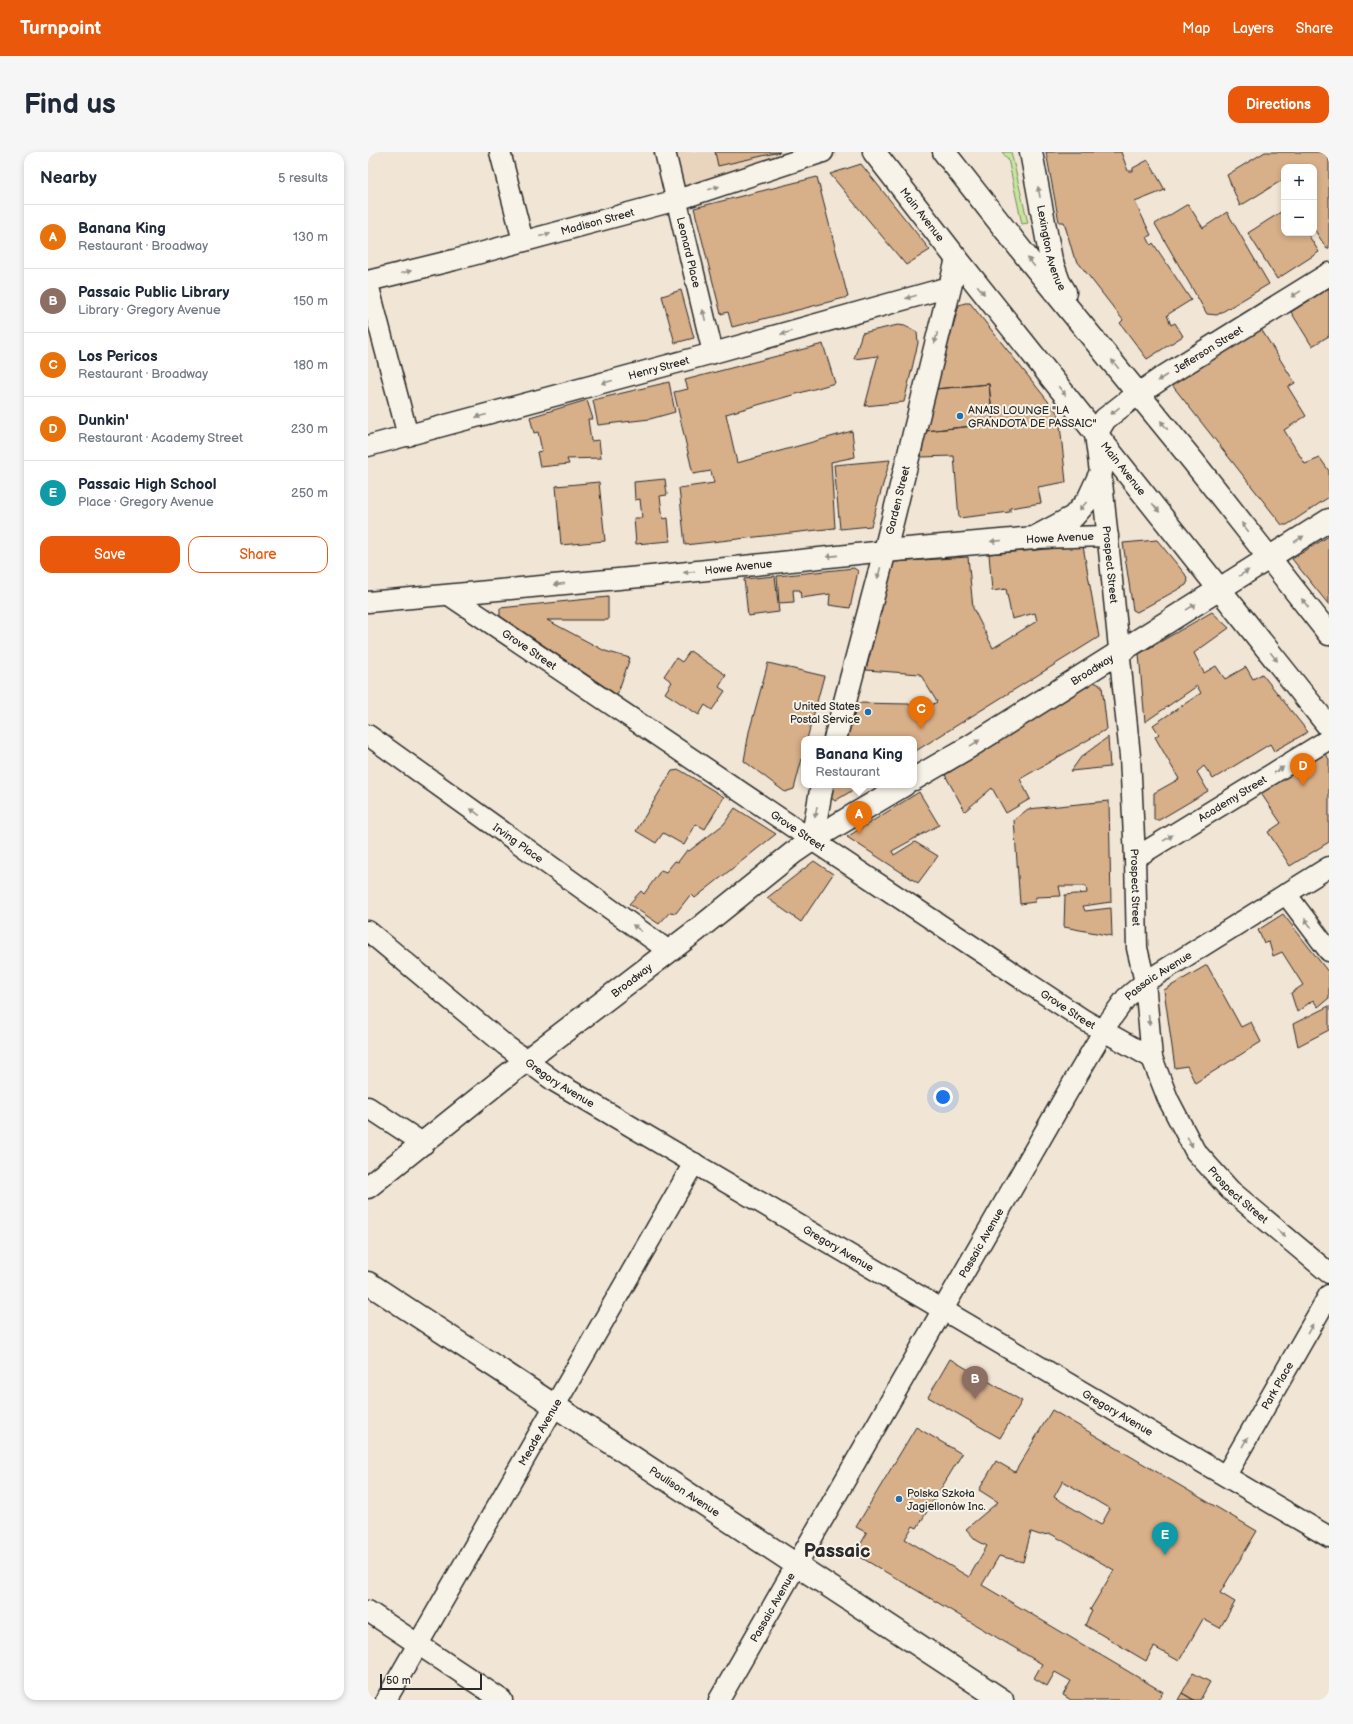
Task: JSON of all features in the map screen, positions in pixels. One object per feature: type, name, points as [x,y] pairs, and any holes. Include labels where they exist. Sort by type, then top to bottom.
[{"type":"main road","name":"Main Avenue","points":[[874,152],[957,259],[1329,727]]},
{"type":"main road","points":[[944,152],[1329,634]]},
{"type":"main road","name":"Lexington Avenue","points":[[1031,152],[1051,260],[1059,282],[1091,335]]},
{"type":"main road","name":"Garden Street","points":[[836,736],[885,551],[957,259]]},
{"type":"main road","name":"Jefferson Street","points":[[1096,434],[1105,419],[1138,393],[1329,274]]},
{"type":"main road","name":"Prospect Street","points":[[1096,434],[1101,472]]},
{"type":"main road","points":[[1034,538],[1073,517],[1088,500],[1101,472]]},
{"type":"main road","name":"Broadway","points":[[917,777],[969,747],[1329,520]]},
{"type":"main road","name":"Howe Avenue","points":[[885,551],[1034,538]]},
{"type":"main road","points":[[812,840],[821,788]]},
{"type":"main road","name":"Broadway","points":[[368,1187],[424,1144],[526,1061],[812,840],[899,788]]},
{"type":"main road","name":"Paulison Avenue","points":[[368,1283],[1002,1700]]},
{"type":"street","points":[[500,152],[523,241]]},
{"type":"street","name":"Leonard Place","points":[[665,152],[713,353]]},
{"type":"street","name":"Madison Street","points":[[368,283],[677,200],[823,152]]},
{"type":"street","points":[[368,283],[408,436]]},
{"type":"street","name":"Henry Street","points":[[368,446],[713,353],[949,287]]},
{"type":"street","name":"Prospect Street","points":[[1101,472],[1130,756],[1135,858],[1137,948],[1145,982],[1152,1058],[1168,1099],[1195,1151],[1230,1190],[1329,1273]]},
{"type":"street","name":"Howe Avenue","points":[[1034,538],[1108,536]]},
{"type":"street","name":"Howe Avenue","points":[[368,602],[650,576],[885,551]]},
{"type":"street","name":"Grove Street","points":[[449,595],[812,840],[1084,1020],[1152,1058]]},
{"type":"street","name":"Irving Place","points":[[368,736],[669,951]]},
{"type":"street","name":"Academy Street","points":[[1135,858],[1329,739]]},
{"type":"street","name":"Passaic Avenue","points":[[719,1700],[1104,1030],[1126,998],[1145,982],[1329,867]]},
{"type":"street","points":[[1286,894],[1329,951]]},
{"type":"street","name":"Gregory Avenue","points":[[368,930],[505,1045],[554,1081],[943,1308],[1329,1537]]},
{"type":"street","points":[[368,1107],[424,1144]]},
{"type":"street","name":"Meade Avenue","points":[[386,1700],[694,1163]]},
{"type":"street","name":"Park Place","points":[[1226,1476],[1329,1295]]},
{"type":"street","points":[[368,1611],[502,1700]]},
{"type":"shaded area","points":[[665,152],[834,152],[838,156],[677,201]]},
{"type":"green space","points":[[1002,152],[1011,152],[1028,223],[1022,224],[1008,159]]},
{"type":"building","points":[[715,152],[780,152],[718,166]]},
{"type":"building","points":[[1046,152],[1121,152],[1128,171],[1133,171],[1133,168],[1148,160],[1165,190],[1135,202],[1151,235],[1147,237],[1151,245],[1153,243],[1191,300],[1167,315],[1171,325],[1175,323],[1183,336],[1147,359],[1120,323],[1123,320],[1074,257],[1064,222],[1059,222]]},
{"type":"building","points":[[1265,152],[1329,152],[1329,248],[1327,249],[1317,234],[1317,164],[1281,164],[1281,181],[1240,206],[1227,175]]},
{"type":"building","points":[[861,164],[930,250],[906,265],[830,174]]},
{"type":"building","points":[[817,177],[848,297],[732,327],[728,312],[721,314],[694,208]]},
{"type":"building","points":[[1188,204],[1203,228],[1227,212],[1269,284],[1217,315],[1207,314],[1155,224]]},
{"type":"building","points":[[1281,212],[1281,236],[1309,236],[1319,252],[1277,279],[1248,233]]},
{"type":"building","points":[[1329,288],[1329,336],[1312,346],[1291,312]]},
{"type":"building","points":[[681,290],[694,338],[675,343],[662,296]]},
{"type":"building","points":[[970,303],[1059,415],[1066,482],[1038,487],[1041,503],[1010,508],[1010,512],[959,518],[954,456],[921,457],[925,431],[993,424],[989,384],[935,389],[959,305]]},
{"type":"building","points":[[898,325],[905,326],[917,332],[918,343],[904,402],[865,406],[878,356],[854,359],[862,333]]},
{"type":"building","points":[[1261,329],[1295,383],[1288,387],[1306,416],[1284,430],[1305,464],[1320,458],[1329,471],[1329,497],[1287,525],[1282,525],[1172,385]]},
{"type":"building","points":[[823,344],[835,383],[726,414],[737,463],[852,431],[855,457],[831,462],[835,528],[685,545],[679,488],[714,483],[711,471],[693,474],[674,392],[688,389],[685,380]]},
{"type":"building","points":[[669,382],[675,412],[650,419],[598,425],[593,400]]},
{"type":"building","name":"ANAIS LOUNGE \"LA GRANDOTA DE PASSAIC\"","points":[[989,384],[993,424],[925,431],[935,389]]},
{"type":"building","points":[[587,400],[593,419],[588,419],[591,441],[599,440],[601,458],[567,459],[569,464],[540,467],[537,452],[542,451],[538,432],[534,433],[530,417]]},
{"type":"building","points":[[890,460],[871,526],[840,529],[834,465]]},
{"type":"building","points":[[665,479],[667,495],[660,496],[663,519],[668,518],[670,541],[636,544],[634,518],[642,518],[640,499],[635,500],[634,482]]},
{"type":"building","points":[[599,482],[605,541],[561,545],[556,486]]},
{"type":"building","points":[[1329,536],[1329,605],[1292,559]]},
{"type":"building","points":[[1157,540],[1185,574],[1188,581],[1186,585],[1137,612],[1133,610],[1123,543]]},
{"type":"building","points":[[1083,546],[1099,637],[917,750],[917,736],[848,736],[858,703],[909,704],[916,713],[937,702],[920,674],[866,670],[893,562],[968,557],[973,608],[993,648],[1037,621],[1035,613],[1012,619],[1006,589],[992,591],[989,554]]},
{"type":"building","points":[[854,568],[858,571],[850,608],[829,605],[830,594],[801,598],[800,590],[793,590],[794,602],[779,603],[777,576]]},
{"type":"building","points":[[775,576],[779,612],[748,616],[744,579]]},
{"type":"building","points":[[608,597],[608,620],[547,620],[605,651],[630,658],[617,695],[500,616],[500,608]]},
{"type":"building","points":[[1212,612],[1229,628],[1194,653],[1204,673],[1216,666],[1225,679],[1246,667],[1253,679],[1262,674],[1308,732],[1274,751],[1270,744],[1213,779],[1204,766],[1197,772],[1208,791],[1159,820],[1154,820],[1154,793],[1179,779],[1155,737],[1159,734],[1153,725],[1201,693],[1197,686],[1145,722],[1139,654]]},
{"type":"building","points":[[690,651],[726,675],[719,687],[725,691],[712,710],[705,705],[699,715],[665,693],[672,682],[664,676],[676,658],[682,662]]},
{"type":"building","points":[[768,663],[824,676],[808,736],[801,736],[801,762],[794,789],[785,792],[744,761],[749,732]]},
{"type":"building","points":[[1094,682],[1102,686],[1107,729],[1020,779],[1030,799],[1006,813],[992,788],[965,811],[945,775]]},
{"type":"building","points":[[1108,737],[1110,767],[1071,771],[1081,757]]},
{"type":"building","points":[[1322,750],[1329,759],[1329,842],[1290,866],[1268,832],[1281,823],[1258,789]]},
{"type":"building","points":[[680,770],[724,797],[705,829],[696,824],[684,845],[663,833],[656,843],[636,831],[672,771]]},
{"type":"building","points":[[833,788],[856,788],[835,801],[830,797]]},
{"type":"building","points":[[919,792],[939,825],[892,851],[894,855],[915,842],[938,856],[918,883],[847,837]]},
{"type":"building","points":[[1109,801],[1111,902],[1083,906],[1085,911],[1111,908],[1112,936],[1064,927],[1065,895],[1087,893],[1086,886],[1059,886],[1061,896],[1036,897],[1035,902],[1020,904],[1014,820],[1028,809]]},
{"type":"building","points":[[735,808],[776,834],[695,898],[691,894],[676,913],[670,912],[659,924],[629,904],[641,891],[644,894],[661,870],[666,872],[675,861],[678,862],[687,850],[689,851],[724,824]]},
{"type":"building","points":[[814,861],[833,874],[801,922],[767,898]]},
{"type":"building","points":[[1283,914],[1329,973],[1329,998],[1318,1007],[1313,1000],[1297,1012],[1291,993],[1303,985],[1282,952],[1273,956],[1269,942],[1264,943],[1258,930]]},
{"type":"building","points":[[1207,965],[1241,1027],[1251,1022],[1261,1042],[1195,1083],[1187,1066],[1175,1068],[1164,990]]},
{"type":"building","points":[[1329,1006],[1329,1030],[1298,1046],[1293,1024]]},
{"type":"building","points":[[950,1359],[1022,1401],[1000,1438],[928,1397]]},
{"type":"building","points":[[1052,1410],[1257,1531],[1220,1593],[1235,1602],[1220,1628],[1203,1619],[1179,1661],[1154,1647],[1146,1661],[1085,1625],[1092,1611],[1090,1610],[1114,1570],[1051,1534],[1040,1535],[1031,1532],[1023,1562],[999,1556],[982,1585],[1163,1692],[1158,1700],[1071,1700],[1063,1695],[1071,1681],[1055,1672],[1047,1686],[1034,1678],[1042,1664],[855,1554],[867,1533],[856,1527],[916,1427],[962,1454],[917,1528],[913,1526],[905,1539],[969,1577],[987,1546],[976,1540],[966,1529],[998,1502],[979,1490],[996,1461],[1015,1472]],"holes":[[[1063,1481],[1110,1509],[1101,1525],[1054,1497]]]},
{"type":"building","points":[[1193,1673],[1210,1682],[1200,1700],[1194,1700],[1182,1693]]},
{"type":"building","points":[[1182,1693],[1194,1700],[1178,1700]]},
{"type":"place","name":"ANAIS LOUNGE \"LA GRANDOTA DE PASSAIC\"","points":[[960,416]]},
{"type":"place","name":"United States Postal Service","points":[[868,712]]},
{"type":"place","name":"Los Pericos","points":[[921,729]]},
{"type":"place","name":"Dunkin'","points":[[1303,786]]},
{"type":"place","name":"Banana King","points":[[859,834]]},
{"type":"place","name":"Passaic Public Library","points":[[975,1399]]},
{"type":"place","name":"Polska Szkoła Jagiellonów Inc.","points":[[899,1499]]},
{"type":"place","name":"Passaic High School","points":[[1165,1555]]},
{"type":"district","name":"Passaic","points":[[837,1551]]}]
